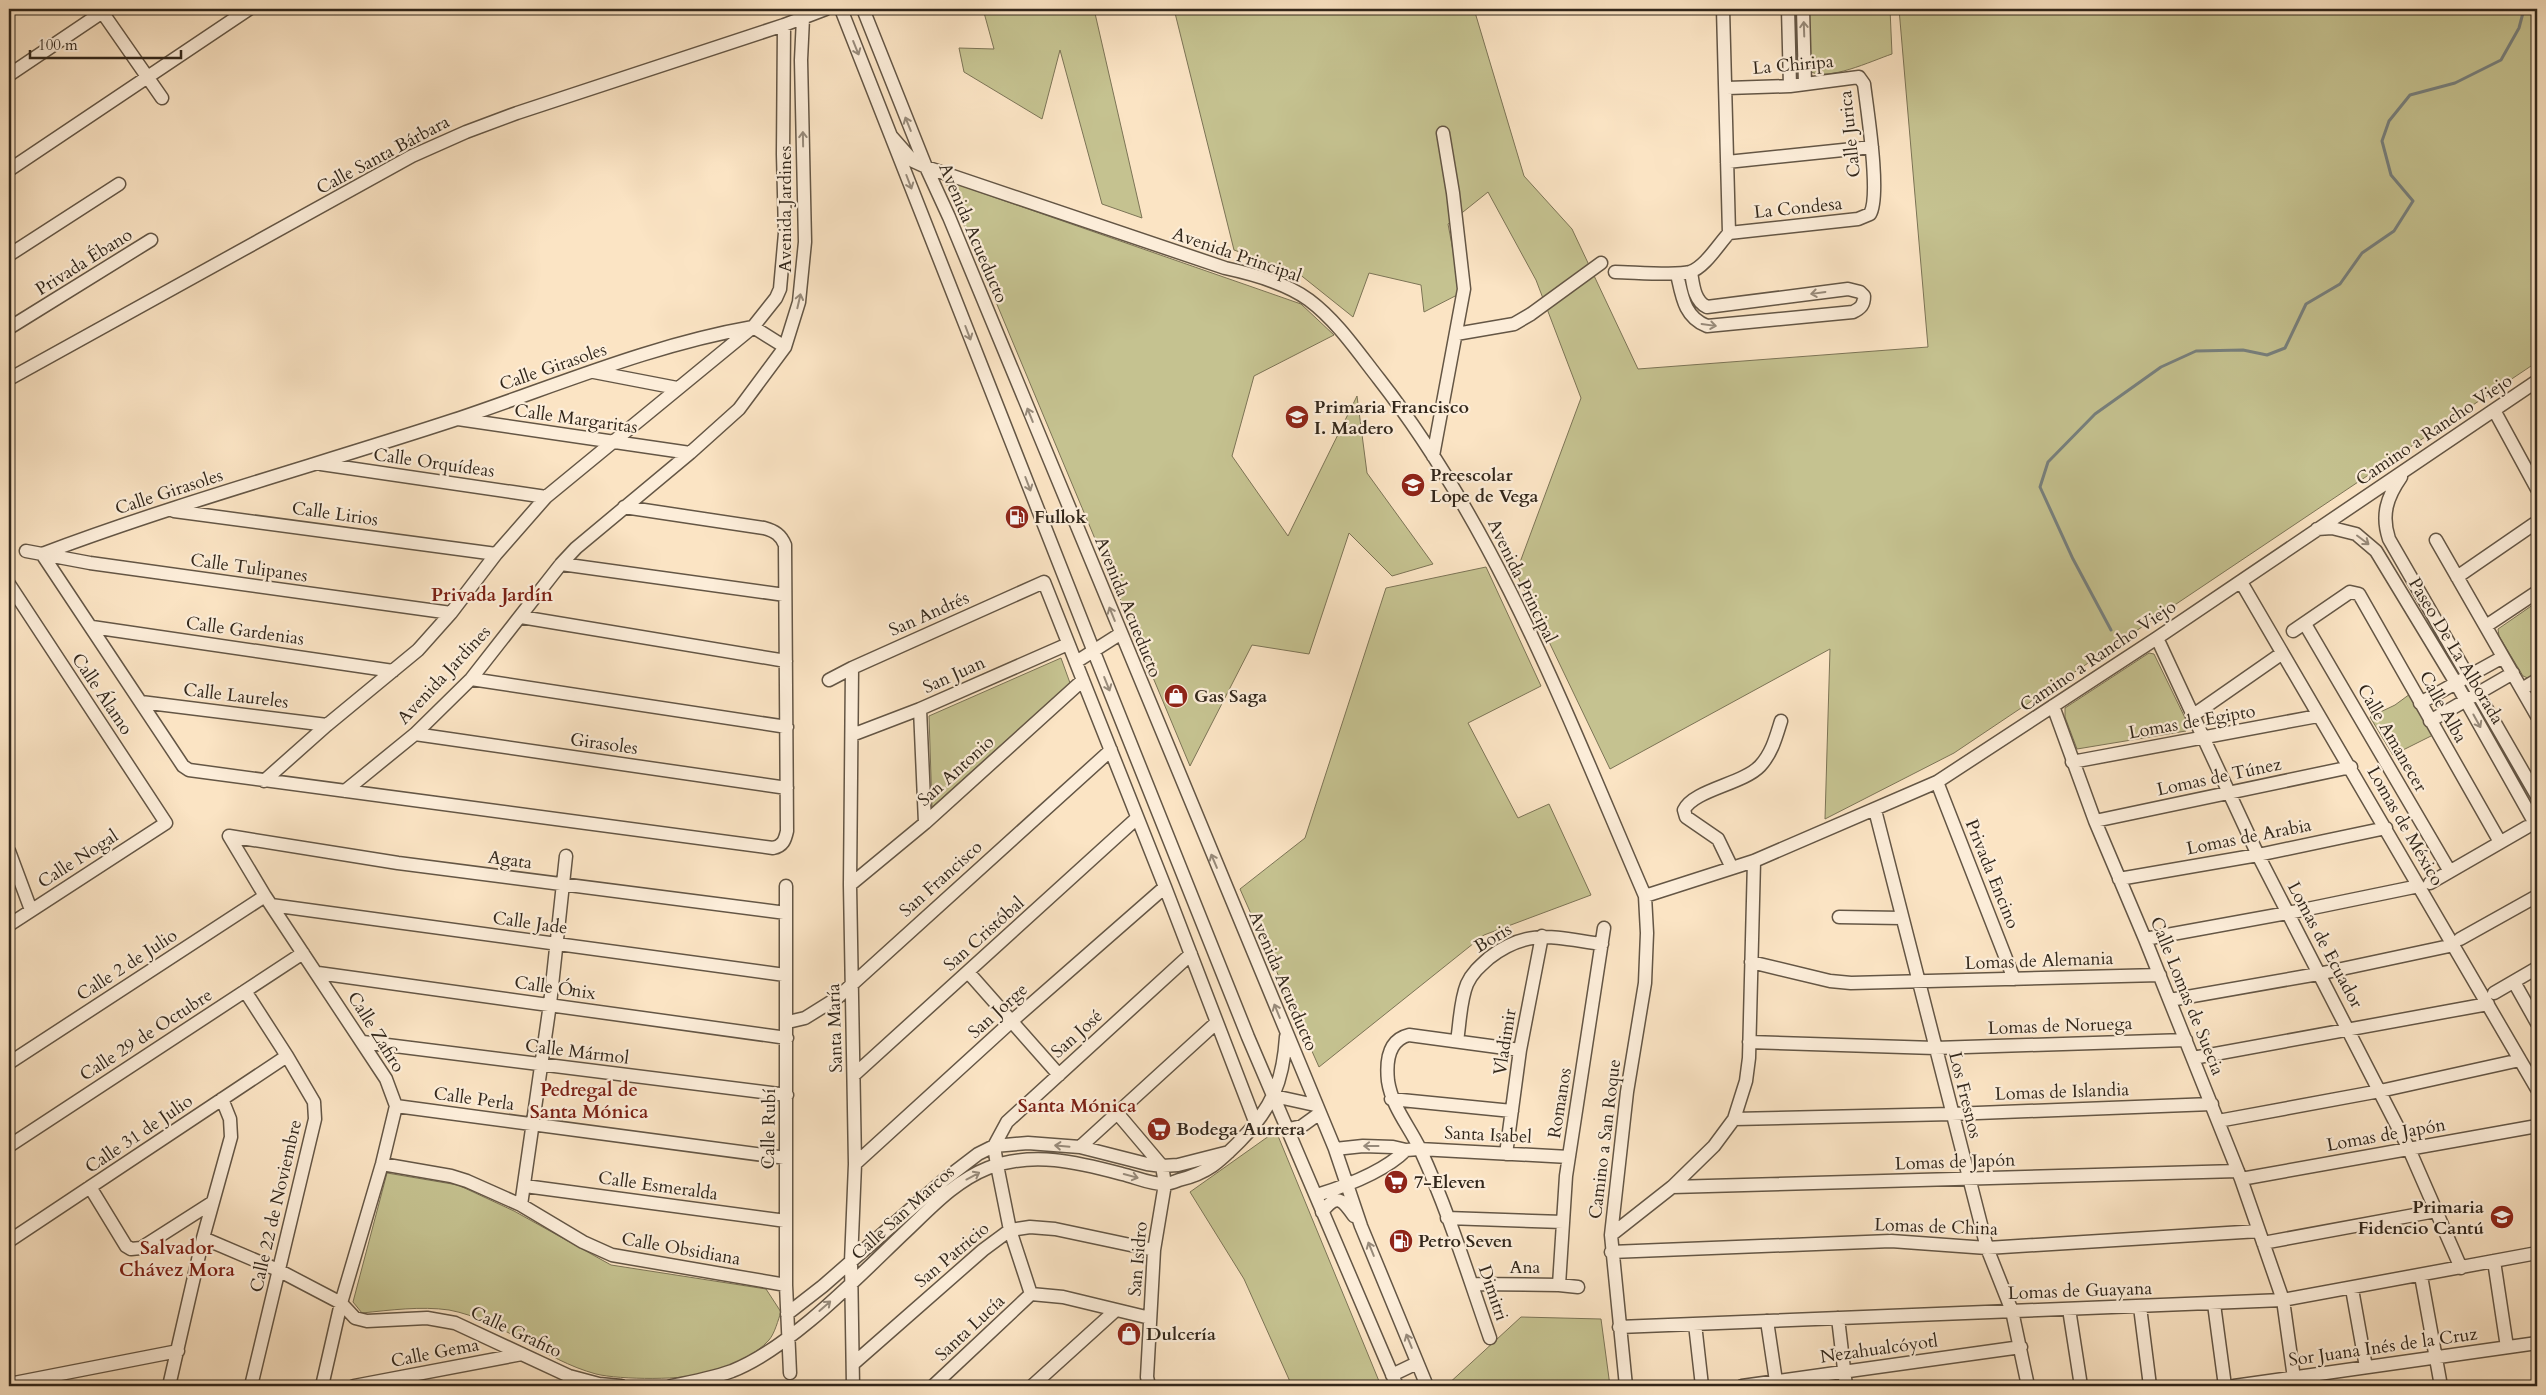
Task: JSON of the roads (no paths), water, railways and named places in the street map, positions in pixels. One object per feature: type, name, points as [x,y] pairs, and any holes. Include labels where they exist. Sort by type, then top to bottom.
[{"type":"street","points":[[9,170],[146,75],[248,9]]},
{"type":"street","name":"Calle Santa Bárbara","points":[[9,379],[412,156],[466,132],[517,113],[784,25],[826,9]]},
{"type":"street","points":[[841,9],[1094,652],[1274,1096],[1394,1381],[1417,1363]]},
{"type":"street","name":"Avenida Acueducto","points":[[863,9],[926,168],[953,226],[1120,634],[1335,1149],[1361,1226],[1427,1386]]},
{"type":"street","points":[[1614,272],[1677,274],[1691,272],[1705,260],[1729,233],[1727,88],[1723,9]]},
{"type":"street","points":[[1788,9],[1790,86]]},
{"type":"street","points":[[1803,9],[1805,84]]},
{"type":"street","points":[[9,74],[103,10],[162,98]]},
{"type":"street","name":"Avenida Jardines","points":[[344,791],[415,734],[471,679],[561,564],[576,548],[690,453],[739,409],[785,347],[799,302],[805,242],[801,60],[803,18]]},
{"type":"street","name":"Avenida Jardines","points":[[392,670],[418,650],[450,613],[496,554],[546,497],[753,327],[771,306],[780,289],[785,233],[782,154],[784,25]]},
{"type":"street","name":"La Chiripa","points":[[1727,88],[1790,86],[1856,76],[1862,80]]},
{"type":"street","name":"Calle Jurica","points":[[1862,80],[1872,147],[1873,202],[1870,214]]},
{"type":"street","points":[[1433,456],[1464,289],[1453,193],[1443,133]]},
{"type":"street","points":[[891,136],[913,161],[926,168]]},
{"type":"street","points":[[1727,162],[1872,147]]},
{"type":"street","name":"Avenida Principal","points":[[926,168],[1287,287],[1301,295],[1328,316],[1409,418],[1474,522],[1505,578],[1645,896]]},
{"type":"street","points":[[9,255],[119,184]]},
{"type":"street","name":"La Condesa","points":[[1729,233],[1848,221],[1870,214]]},
{"type":"street","name":"Privada Ébano","points":[[9,328],[152,240]]},
{"type":"street","points":[[1456,334],[1514,324],[1602,263]]},
{"type":"street","points":[[1677,274],[1686,308],[1692,318],[1700,324],[1714,326],[1853,312],[1861,308],[1864,296],[1860,292],[1848,289],[1716,308],[1706,307],[1701,305],[1697,299],[1691,272]]},
{"type":"street","points":[[1686,308],[1697,299]]},
{"type":"street","points":[[753,327],[785,347]]},
{"type":"street","name":"Calle Girasoles","points":[[42,554],[170,510],[456,419],[592,371],[714,334],[753,327]]},
{"type":"street","points":[[592,371],[677,388]]},
{"type":"street","name":"Camino a Rancho Viejo","points":[[1645,896],[1754,861],[1937,782],[2241,582],[2537,381]]},
{"type":"street","points":[[2494,410],[2537,489]]},
{"type":"street","name":"Calle Margaritas","points":[[456,419],[690,453]]},
{"type":"street","name":"Calle Orquídeas","points":[[318,464],[546,497]]},
{"type":"street","name":"Paseo De La Alborada","points":[[2405,472],[2392,490],[2385,513],[2387,533],[2537,796]]},
{"type":"street","points":[[42,554],[183,766],[189,770],[773,848],[782,844],[787,831],[785,545],[778,534],[772,530],[624,507]]},
{"type":"street","name":"Calle Lirios","points":[[170,510],[496,554]]},
{"type":"street","points":[[2457,577],[2534,524]]},
{"type":"street","name":"Paseo De La Alborada","points":[[2317,529],[2332,528],[2356,534],[2376,551],[2466,700],[2532,827]]},
{"type":"street","points":[[2436,540],[2537,716]]},
{"type":"street","name":"Calle Tulipanes","points":[[26,551],[450,613]]},
{"type":"street","points":[[2388,570],[2402,561]]},
{"type":"street","points":[[561,564],[785,595]]},
{"type":"street","name":"San Andrés","points":[[829,680],[1044,582],[1068,644]]},
{"type":"street","name":"Lomas de México","points":[[2241,582],[2281,654],[2386,828],[2425,884],[2491,999],[2520,1060],[2537,1089]]},
{"type":"street","name":"Calle Álamo","points":[[9,584],[166,823]]},
{"type":"street","name":"Calle Alba","points":[[2304,624],[2353,592],[2362,597],[2430,721],[2500,842]]},
{"type":"street","points":[[2486,626],[2537,592]]},
{"type":"street","points":[[521,617],[786,661]]},
{"type":"street","points":[[2293,631],[2304,624]]},
{"type":"street","name":"Calle Amanecer","points":[[2304,624],[2449,870]]},
{"type":"street","name":"Calle Gardenias","points":[[92,627],[392,670]]},
{"type":"street","points":[[1076,662],[1120,634]]},
{"type":"street","name":"Lomas de Ecuador","points":[[2157,638],[2258,855],[2318,974],[2351,1031],[2409,1149],[2461,1268]]},
{"type":"street","points":[[1068,644],[1138,818],[1256,1124]]},
{"type":"street","name":"San Juan","points":[[852,735],[920,709],[1068,644]]},
{"type":"street","points":[[2192,716],[2281,654]]},
{"type":"street","points":[[2420,703],[2503,657]]},
{"type":"street","name":"Santa María","points":[[852,668],[850,885],[855,1164],[851,1262],[853,1282],[853,1386]]},
{"type":"street","points":[[264,781],[392,670]]},
{"type":"street","points":[[2430,721],[2512,673]]},
{"type":"street","points":[[471,679],[787,728]]},
{"type":"street","name":"San Antonio","points":[[850,885],[925,823],[1083,680]]},
{"type":"street","points":[[2522,689],[2537,680]]},
{"type":"street","name":"Calle Laureles","points":[[141,702],[327,725]]},
{"type":"street","name":"Calle Lomas de Suecia","points":[[2053,706],[2095,821],[2160,975],[2240,1175],[2283,1300],[2294,1378]]},
{"type":"street","points":[[920,709],[925,823]]},
{"type":"street","name":"Lomas de Egipto","points":[[2072,762],[2318,716]]},
{"type":"street","points":[[1732,868],[1718,839],[1686,817],[1684,810],[1690,802],[1734,783],[1758,768],[1773,747],[1781,721]]},
{"type":"street","name":"Girasoles","points":[[415,734],[787,788]]},
{"type":"street","name":"San Francisco","points":[[788,1022],[805,1018],[821,1010],[837,998],[1110,750]]},
{"type":"street","name":"Lomas de Túnez","points":[[2095,821],[2350,767]]},
{"type":"street","name":"Privada Encino","points":[[1937,782],[2014,979]]},
{"type":"street","name":"Los Fresnos","points":[[1875,810],[1987,1248],[2012,1311],[2028,1386]]},
{"type":"street","name":"San Cristóbal","points":[[854,1075],[1138,818]]},
{"type":"street","name":"Calle Nogal","points":[[9,925],[166,823]]},
{"type":"street","points":[[2145,939],[2288,913],[2425,884],[2500,842],[2532,827]]},
{"type":"street","name":"Lomas de Arabia","points":[[2119,879],[2258,855],[2386,828]]},
{"type":"street","name":"Agata","points":[[229,836],[564,885],[786,913]]},
{"type":"street","name":"Calle Zafiro","points":[[229,836],[268,901],[318,973],[386,1079],[396,1106]]},
{"type":"street","points":[[9,851],[31,910]]},
{"type":"street","points":[[521,1204],[542,1066],[566,856]]},
{"type":"street","points":[[1611,1235],[1672,1187],[1714,1146],[1734,1119],[1746,1081],[1749,1042],[1754,861]]},
{"type":"street","name":"Calle Rubí","points":[[786,886],[785,975],[788,1022],[786,1285],[790,1373]]},
{"type":"street","name":"San Jorge","points":[[855,1164],[1013,1020],[1165,887]]},
{"type":"street","name":"Camino a San Roque","points":[[1626,1386],[1611,1252],[1611,1235],[1627,1092],[1646,983],[1647,933],[1645,896]]},
{"type":"street","points":[[2170,1000],[2318,974],[2457,942],[2537,896]]},
{"type":"street","name":"Calle Jade","points":[[268,901],[556,944],[785,975]]},
{"type":"street","name":"Calle 2 de Julio","points":[[9,1063],[268,901]]},
{"type":"street","points":[[1839,917],[1902,918]]},
{"type":"street","name":"Romanos","points":[[1559,1285],[1569,1157],[1604,928]]},
{"type":"street","name":"Boris","points":[[1457,1041],[1467,984],[1476,968],[1498,952],[1517,942],[1542,936],[1602,944]]},
{"type":"street","name":"Vladimir","points":[[1506,1154],[1520,1050],[1542,936]]},
{"type":"street","name":"Calle 29 de Octubre","points":[[9,1146],[303,953]]},
{"type":"street","name":"San José","points":[[994,1146],[1007,1122],[1191,954]]},
{"type":"street","name":"Lomas de Alemania","points":[[1751,962],[1830,981],[1851,984],[2160,975]]},
{"type":"street","points":[[2193,1058],[2351,1031],[2491,999],[2537,968]]},
{"type":"street","points":[[968,972],[1013,1020],[1059,1075]]},
{"type":"street","name":"Calle Ónix","points":[[318,973],[787,1038]]},
{"type":"street","points":[[2514,982],[2537,1023]]},
{"type":"street","name":"Calle 22 de Noviembre","points":[[244,991],[288,1056],[314,1102],[315,1114],[252,1386]]},
{"type":"street","points":[[1080,1147],[1216,1023]]},
{"type":"street","points":[[1165,1184],[1202,1173],[1214,1167],[1256,1124],[1274,1096],[1283,1070],[1286,1034]]},
{"type":"street","points":[[1512,1111],[1392,1099],[1388,1067],[1392,1045],[1398,1038],[1414,1035],[1520,1050]]},
{"type":"street","name":"Lomas de Noruega","points":[[1749,1042],[1935,1048],[2186,1040]]},
{"type":"street","name":"Calle Mármol","points":[[363,1042],[542,1066],[787,1095]]},
{"type":"street","name":"Calle 31 de Julio","points":[[9,1241],[288,1056]]},
{"type":"street","points":[[2218,1120],[2380,1091],[2520,1060]]},
{"type":"street","points":[[1274,1096],[1318,1109],[1302,1126],[1288,1129]]},
{"type":"street","points":[[169,1386],[203,1238],[231,1136],[230,1119],[222,1099]]},
{"type":"street","name":"Dimitri","points":[[1392,1099],[1420,1149],[1472,1284],[1490,1338]]},
{"type":"street","name":"Lomas de Islandia","points":[[1734,1119],[1952,1114],[2212,1104]]},
{"type":"street","points":[[322,1386],[341,1303],[382,1164],[396,1106]]},
{"type":"street","name":"Calle Perla","points":[[396,1106],[786,1158]]},
{"type":"street","points":[[1118,1114],[1162,1166]]},
{"type":"street","name":"Lomas de Japón","points":[[1672,1187],[2240,1175],[2409,1149],[2537,1126]]},
{"type":"street","name":"Calle San Marcos","points":[[851,1262],[963,1165],[994,1146],[1028,1143],[1080,1147],[1162,1166],[1178,1165],[1229,1152]]},
{"type":"street","points":[[994,1146],[1010,1230],[1032,1294],[1063,1297],[1150,1318]]},
{"type":"street","name":"Santa Isabel","points":[[1335,1149],[1394,1147],[1406,1150],[1420,1149],[1569,1157]]},
{"type":"street","points":[[1316,1196],[1348,1185],[1394,1161],[1406,1150]]},
{"type":"street","name":"Calle San Marcos","points":[[671,1386],[732,1370],[760,1356],[788,1337],[853,1282],[956,1185],[997,1165],[1021,1159],[1071,1161],[1165,1184]]},
{"type":"street","name":"Calle Obsidiana","points":[[382,1164],[451,1176],[521,1204],[584,1242],[612,1255],[786,1285]]},
{"type":"street","name":"San Isidro","points":[[1148,1381],[1154,1250],[1165,1184],[1162,1166]]},
{"type":"street","name":"Calle Esmeralda","points":[[525,1186],[786,1221]]},
{"type":"street","points":[[90,1187],[126,1246],[131,1249],[141,1248],[213,1202]]},
{"type":"street","points":[[1322,1212],[1334,1200],[1342,1201],[1361,1226]]},
{"type":"street","name":"Lomas de China","points":[[1611,1252],[1891,1241],[1987,1248],[2261,1237],[2436,1211]]},
{"type":"street","points":[[1447,1218],[1563,1222]]},
{"type":"street","name":"San Patricio","points":[[853,1364],[983,1250],[1010,1230],[1030,1227],[1055,1228],[1154,1250]]},
{"type":"street","name":"Calle Grafito","points":[[203,1238],[278,1270],[341,1303],[350,1315],[360,1320],[427,1318],[455,1323],[479,1332],[570,1376],[599,1384],[621,1386]]},
{"type":"street","name":"Lomas de Guayana","points":[[1619,1327],[2283,1300],[2352,1289],[2537,1253]]},
{"type":"street","points":[[787,1314],[851,1262]]},
{"type":"street","points":[[2494,1262],[2507,1347]]},
{"type":"street","points":[[2421,1276],[2440,1386]]},
{"type":"street","name":"Ana","points":[[1472,1284],[1578,1287]]},
{"type":"street","points":[[2352,1289],[2366,1368]]},
{"type":"street","name":"Santa Lucía","points":[[933,1386],[1032,1294]]},
{"type":"street","points":[[2214,1304],[2225,1386]]},
{"type":"street","points":[[2140,1307],[2150,1386]]},
{"type":"street","points":[[2069,1309],[2081,1386]]},
{"type":"street","points":[[1032,1386],[1116,1310]]},
{"type":"street","points":[[1838,1318],[1846,1386]]},
{"type":"street","points":[[1767,1321],[1776,1381]]},
{"type":"street","points":[[1695,1324],[1702,1386]]},
{"type":"street","name":"Sor Juana Inés de la Cruz","points":[[2234,1386],[2537,1343]]},
{"type":"street","name":"Nezahualcóyotl","points":[[1742,1386],[2021,1347]]},
{"type":"street","points":[[9,1384],[178,1351]]},
{"type":"street","name":"Calle Gema","points":[[354,1386],[522,1354]]},
{"type":"street","points":[[1136,1386],[1148,1381]]},
{"type":"waterway","points":[[2111,630],[2073,559],[2040,487],[2048,462],[2095,414],[2161,367],[2196,351],[2243,350],[2267,355],[2285,348],[2306,304],[2340,284],[2362,253],[2394,231],[2413,201],[2391,175],[2382,141],[2389,121],[2410,95],[2455,83],[2501,60],[2519,28],[2524,9]]},
{"type":"place","name":"Primaria Francisco I. Madero","points":[[1297,417]]},
{"type":"place","name":"Preescolar Lope de Vega","points":[[1413,485]]},
{"type":"place","name":"Fullok","points":[[1017,517]]},
{"type":"place","name":"Gas Saga","points":[[1176,696]]},
{"type":"place","name":"Bodega Aurrera","points":[[1159,1129]]},
{"type":"place","name":"7-Eleven","points":[[1396,1182]]},
{"type":"place","name":"Primaria Fidencio Cantú","points":[[2502,1217]]},
{"type":"place","name":"Petro Seven","points":[[1401,1241]]},
{"type":"place","name":"Dulcería","points":[[1129,1334]]},
{"type":"district","name":"Privada Jardín","points":[[492,595]]},
{"type":"district","name":"Pedregal de Santa Mónica","points":[[589,1101]]},
{"type":"district","name":"Santa Mónica","points":[[1077,1106]]},
{"type":"district","name":"Salvador Chávez Mora","points":[[177,1259]]}]
